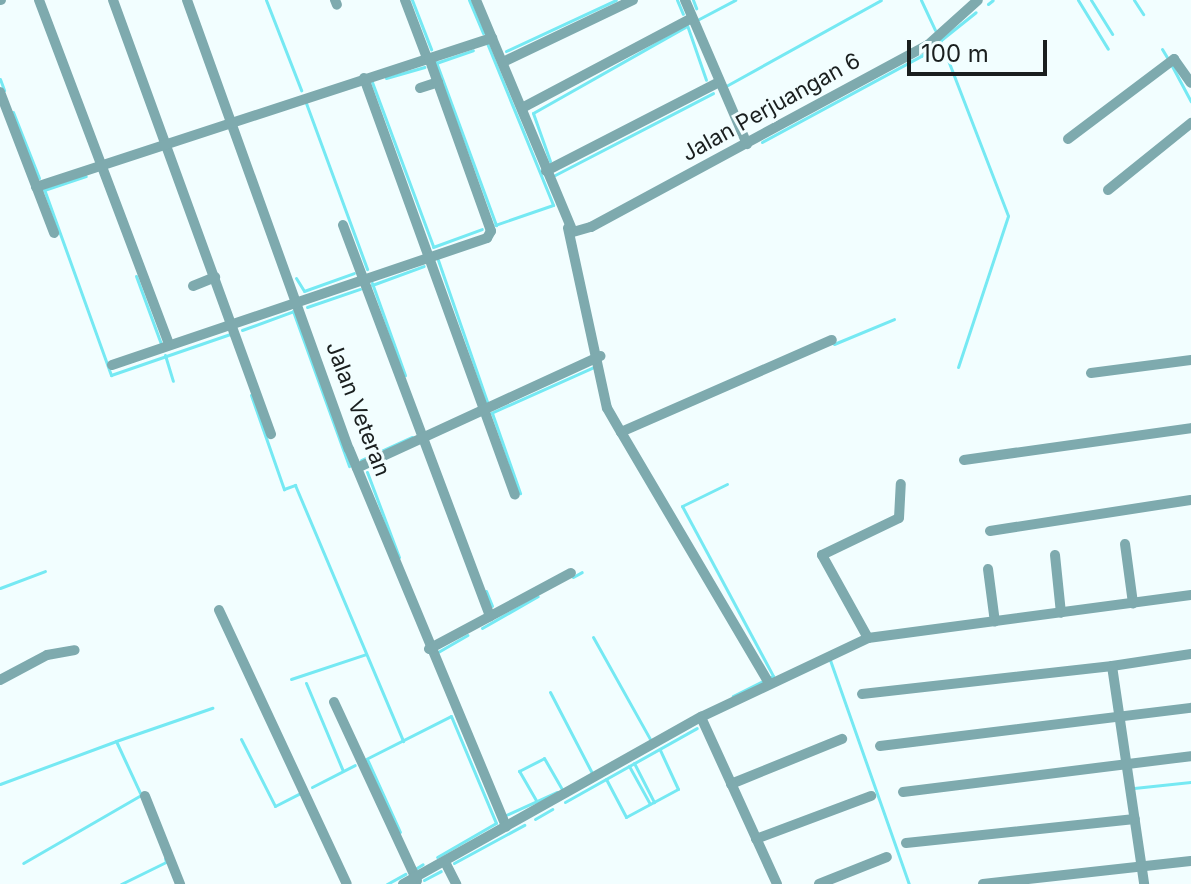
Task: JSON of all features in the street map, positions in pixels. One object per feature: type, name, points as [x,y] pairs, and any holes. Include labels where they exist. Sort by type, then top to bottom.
[{"type":"street","points":[[39,0],[169,344]]},
{"type":"street","points":[[113,0],[167,141],[271,434]]},
{"type":"street","name":"Jalan Veteran","points":[[187,0],[357,468],[429,649],[506,827]]},
{"type":"street","points":[[112,365],[487,238],[491,231],[405,0]]},
{"type":"street","points":[[476,0],[571,230],[600,356],[607,408],[769,683]]},
{"type":"street","points":[[503,62],[633,0]]},
{"type":"street","points":[[685,0],[717,83],[747,144]]},
{"type":"street","name":"Jalan Perjuangan 6","points":[[571,230],[591,227],[928,45],[978,0]]},
{"type":"street","points":[[522,108],[692,18]]},
{"type":"street","points":[[36,187],[167,141],[492,38]]},
{"type":"street","points":[[1068,139],[1174,59],[1191,83]]},
{"type":"street","points":[[364,78],[515,495]]},
{"type":"street","points":[[420,88],[438,82]]},
{"type":"street","points":[[546,171],[717,83]]},
{"type":"street","points":[[0,92],[54,233]]},
{"type":"street","points":[[1108,190],[1191,123]]},
{"type":"street","points":[[343,225],[490,616]]},
{"type":"street","points":[[193,286],[215,277]]},
{"type":"street","points":[[621,432],[832,340]]},
{"type":"street","points":[[357,468],[600,356]]},
{"type":"street","points":[[1091,373],[1191,360]]},
{"type":"street","points":[[964,460],[1191,428]]},
{"type":"street","points":[[868,638],[822,555],[899,518],[901,484]]},
{"type":"street","points":[[990,531],[1191,500]]},
{"type":"street","points":[[1125,544],[1133,603]]},
{"type":"street","points":[[1055,555],[1061,613]]},
{"type":"street","points":[[988,569],[995,622]]},
{"type":"street","points":[[429,649],[571,573]]},
{"type":"street","points":[[403,884],[416,881],[701,717],[868,638],[1191,595]]},
{"type":"street","points":[[219,610],[347,884]]},
{"type":"street","points":[[0,680],[47,655],[75,650]]},
{"type":"street","points":[[862,694],[1191,654]]},
{"type":"street","points":[[1112,666],[1122,717],[1144,884]]},
{"type":"street","points":[[334,702],[416,881]]},
{"type":"street","points":[[880,746],[1191,708]]},
{"type":"street","points":[[701,717],[777,884]]},
{"type":"street","points":[[731,784],[842,739]]},
{"type":"street","points":[[903,792],[1191,756]]},
{"type":"street","points":[[145,796],[180,884]]},
{"type":"street","points":[[756,839],[871,796]]},
{"type":"street","points":[[906,843],[1135,819]]},
{"type":"street","points":[[819,884],[887,857]]},
{"type":"street","points":[[983,884],[1191,861]]},
{"type":"street","points":[[445,862],[456,884]]},
{"type":"waterway","points":[[266,0],[301,90]]},
{"type":"waterway","points":[[412,0],[431,49]]},
{"type":"waterway","points":[[469,0],[483,33]]},
{"type":"waterway","points":[[506,51],[616,0]]},
{"type":"waterway","points":[[677,0],[683,14]]},
{"type":"waterway","points":[[693,0],[696,8]]},
{"type":"waterway","points":[[699,19],[735,0]]},
{"type":"waterway","points":[[726,86],[881,0]]},
{"type":"waterway","points":[[921,0],[935,30]]},
{"type":"waterway","points":[[988,4],[993,0]]},
{"type":"waterway","points":[[1078,0],[1108,49]]},
{"type":"waterway","points":[[1091,0],[1112,34]]},
{"type":"waterway","points":[[1134,0],[1143,14]]},
{"type":"waterway","points":[[762,142],[921,56],[976,12]]},
{"type":"waterway","points":[[687,25],[706,80]]},
{"type":"waterway","points":[[550,161],[533,113],[685,27]]},
{"type":"waterway","points":[[941,42],[1008,216],[958,367]]},
{"type":"waterway","points":[[487,43],[553,205],[495,225]]},
{"type":"waterway","points":[[1162,49],[1168,59]]},
{"type":"waterway","points":[[436,63],[473,50]]},
{"type":"waterway","points":[[436,62],[496,225]]},
{"type":"waterway","points":[[1172,66],[1191,101]]},
{"type":"waterway","points":[[386,78],[424,67]]},
{"type":"waterway","points":[[0,79],[4,90]]},
{"type":"waterway","points":[[372,82],[433,246]]},
{"type":"waterway","points":[[555,175],[713,93]]},
{"type":"waterway","points":[[306,103],[367,269]]},
{"type":"waterway","points":[[13,112],[39,178]]},
{"type":"waterway","points":[[44,190],[86,176]]},
{"type":"waterway","points":[[44,189],[111,375],[230,334]]},
{"type":"waterway","points":[[433,247],[482,229]]},
{"type":"waterway","points":[[438,260],[488,404]]},
{"type":"waterway","points":[[372,285],[424,266]]},
{"type":"waterway","points":[[296,278],[304,291],[354,273]]},
{"type":"waterway","points":[[136,276],[161,344]]},
{"type":"waterway","points":[[372,283],[405,375]]},
{"type":"waterway","points":[[307,307],[360,289]]},
{"type":"waterway","points":[[293,311],[349,466]]},
{"type":"waterway","points":[[242,330],[294,311]]},
{"type":"waterway","points":[[834,344],[894,319]]},
{"type":"waterway","points":[[165,355],[173,381]]},
{"type":"waterway","points":[[491,413],[594,367]]},
{"type":"waterway","points":[[251,395],[284,489],[295,485],[403,741]]},
{"type":"waterway","points":[[492,413],[520,493]]},
{"type":"waterway","points":[[361,460],[412,437]]},
{"type":"waterway","points":[[367,472],[399,557]]},
{"type":"waterway","points":[[727,484],[682,506],[773,676],[733,696]]},
{"type":"waterway","points":[[0,588],[45,571]]},
{"type":"waterway","points":[[573,577],[582,572]]},
{"type":"waterway","points":[[486,591],[492,606]]},
{"type":"waterway","points":[[482,628],[538,596]]},
{"type":"waterway","points":[[438,652],[468,635]]},
{"type":"waterway","points":[[593,637],[650,739]]},
{"type":"waterway","points":[[291,679],[366,654]]},
{"type":"waterway","points":[[830,660],[909,884]]},
{"type":"waterway","points":[[306,683],[343,771]]},
{"type":"waterway","points":[[550,692],[592,773]]},
{"type":"waterway","points":[[116,741],[212,708]]},
{"type":"waterway","points":[[366,759],[451,716],[496,823],[437,857]]},
{"type":"waterway","points":[[565,802],[697,728]]},
{"type":"waterway","points":[[241,739],[275,806],[302,792]]},
{"type":"waterway","points":[[0,784],[116,741],[141,795],[23,863]]},
{"type":"waterway","points":[[606,779],[626,817],[678,789],[660,750]]},
{"type":"waterway","points":[[537,802],[519,771],[544,758],[562,789]]},
{"type":"waterway","points":[[367,759],[400,832]]},
{"type":"waterway","points":[[634,763],[654,802]]},
{"type":"waterway","points":[[312,787],[355,765]]},
{"type":"waterway","points":[[629,766],[650,804]]},
{"type":"waterway","points":[[1134,788],[1191,782]]},
{"type":"waterway","points":[[506,815],[557,792]]},
{"type":"waterway","points":[[535,819],[552,809]]},
{"type":"waterway","points":[[454,863],[524,825]]},
{"type":"waterway","points":[[121,884],[166,862],[165,858]]},
{"type":"waterway","points":[[415,869],[423,864]]},
{"type":"waterway","points":[[424,880],[441,871]]},
{"type":"waterway","points":[[387,884],[405,874]]}]
